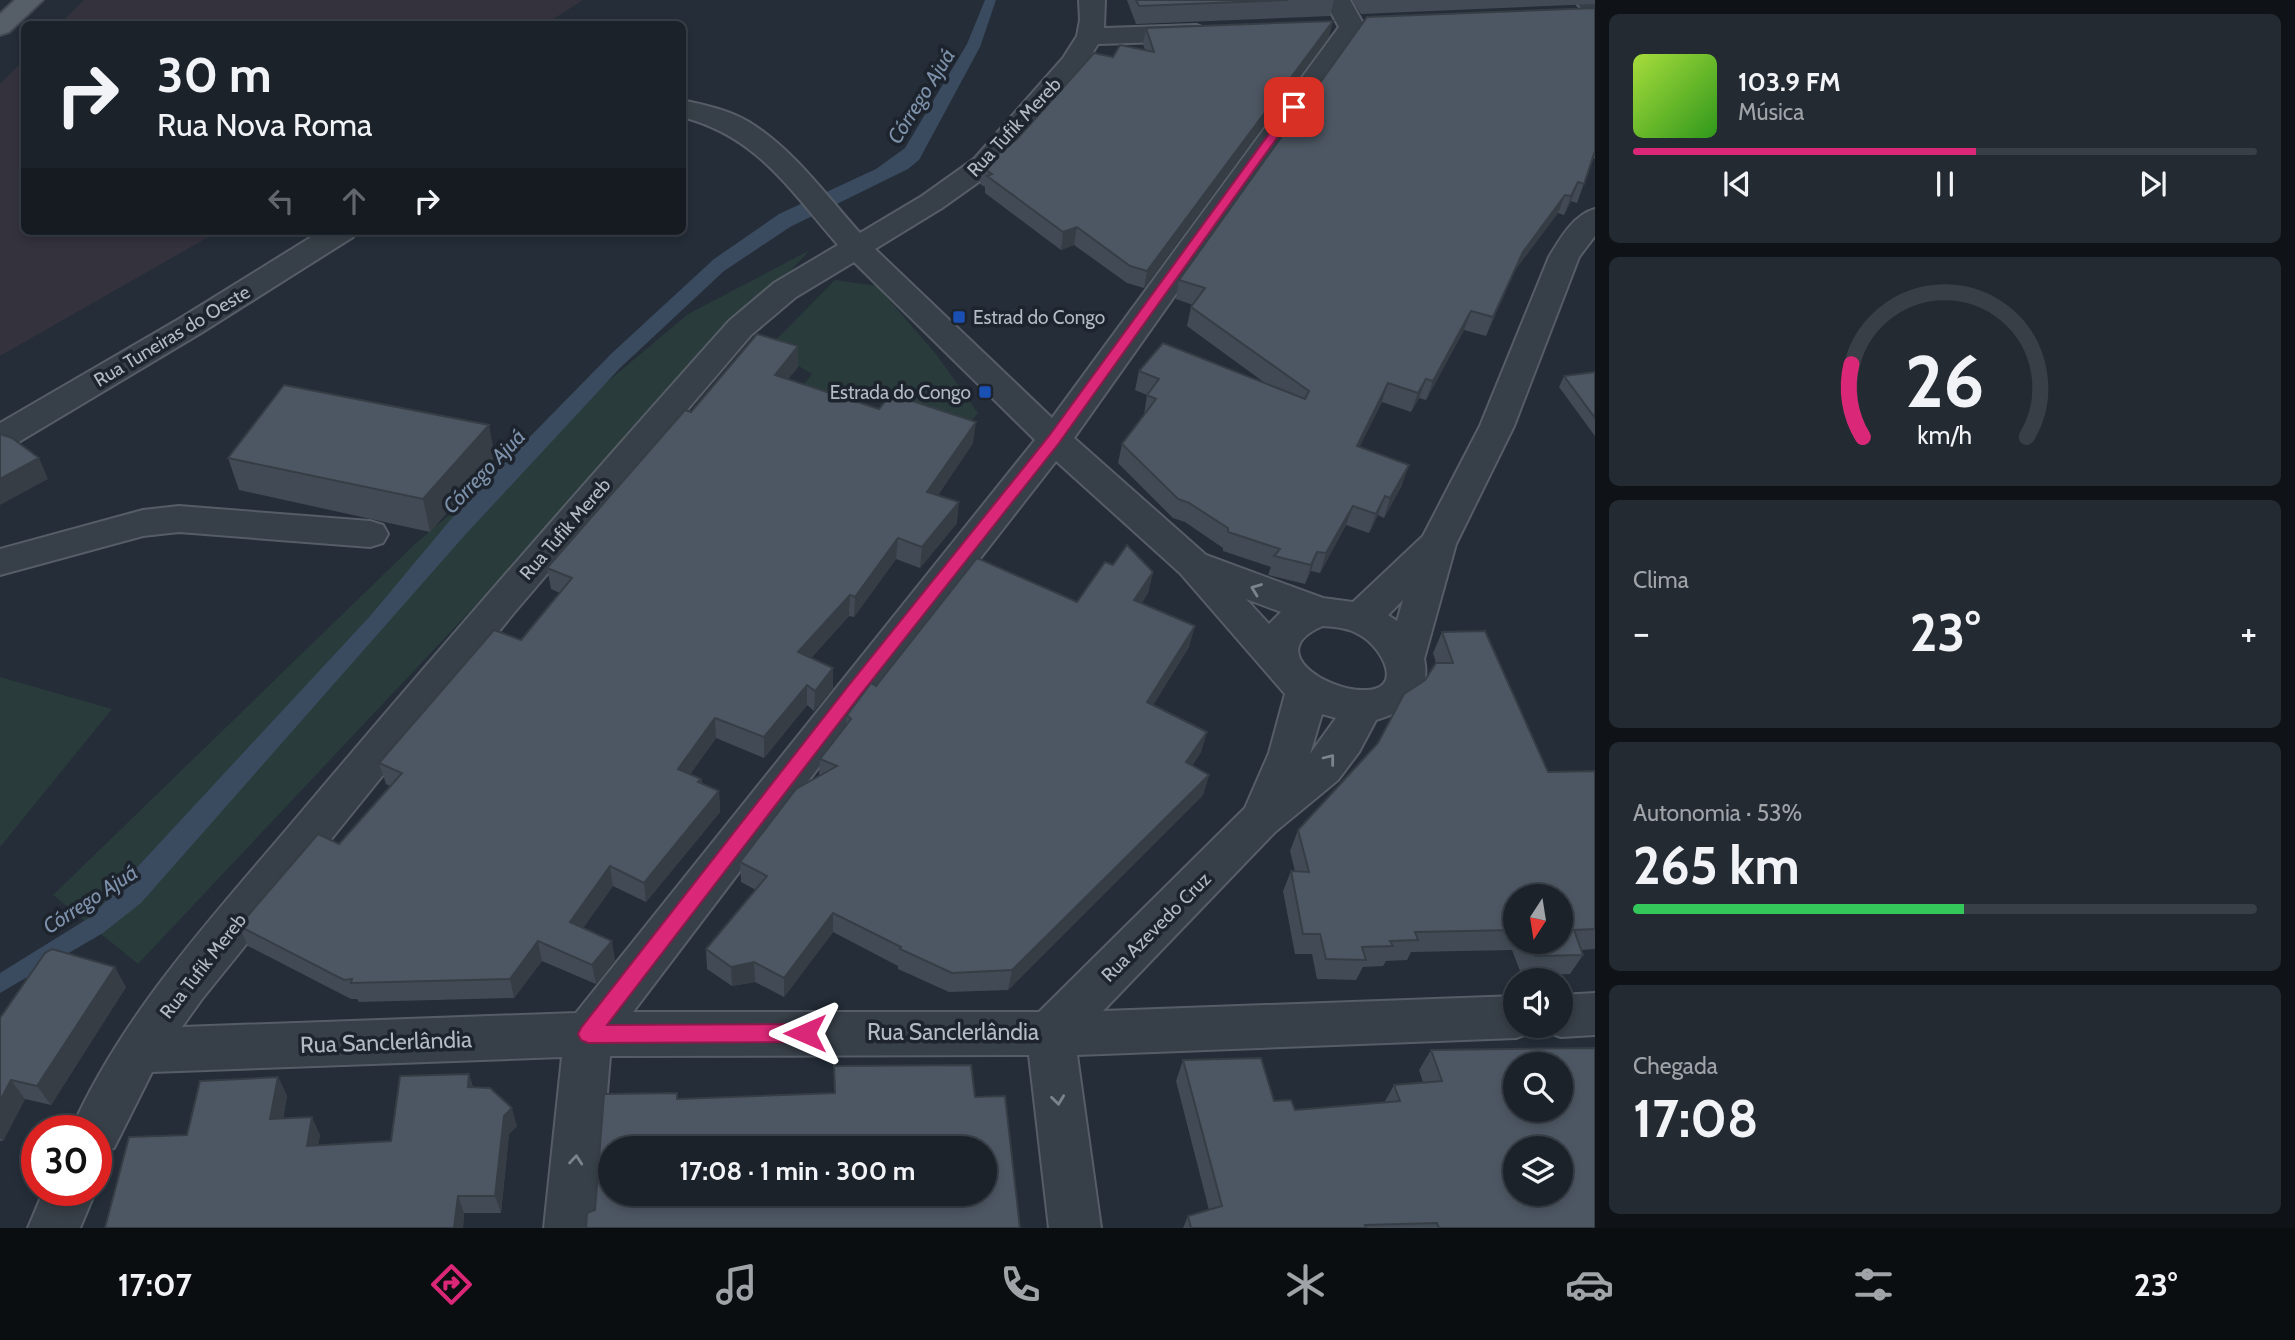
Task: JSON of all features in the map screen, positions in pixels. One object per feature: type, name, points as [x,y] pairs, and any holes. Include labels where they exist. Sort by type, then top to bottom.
[{"type":"main road","points":[[0,27],[30,0]]},
{"type":"main road","points":[[33,21],[54,0]]},
{"type":"main road","points":[[0,55],[21,33]]},
{"type":"street","name":"Rua Tufik Mereb","points":[[104,1115],[138,1051],[186,984],[490,615],[740,328],[847,237],[932,202],[984,165],[1074,62],[1090,36],[1093,20],[1092,0]]},
{"type":"street","points":[[1584,10],[1595,9]]},
{"type":"street","points":[[569,1228],[588,1034],[855,690],[1054,440],[1348,20]]},
{"type":"street","points":[[1090,36],[1222,32]]},
{"type":"street","points":[[686,109],[716,117],[757,139],[807,190],[847,237],[1054,440],[1193,564],[1293,677],[1333,703],[1363,707],[1393,697],[1404,686],[1408,672],[1406,657],[1438,544],[1497,426],[1564,257],[1576,238],[1595,218]]},
{"type":"street","name":"Rua Tuneiras do Oeste","points":[[0,438],[190,326],[336,235]]},
{"type":"street","points":[[0,562],[143,523],[179,519],[370,534]]},
{"type":"street","points":[[1361,618],[1438,544]]},
{"type":"street","points":[[1193,564],[1320,612],[1361,618],[1396,641],[1406,657]]},
{"type":"street","points":[[1293,677],[1278,649],[1281,636],[1290,624],[1320,612]]},
{"type":"street","name":"Rua Azevedo Cruz","points":[[1260,820],[1293,750],[1301,723],[1293,677]]},
{"type":"street","name":"Rua Azevedo Cruz","points":[[1050,1032],[1260,820],[1323,768],[1344,741],[1363,707]]},
{"type":"street","points":[[1573,1015],[1595,1014]]},
{"type":"street","name":"Rua Sanclerlândia","points":[[138,1051],[588,1034],[1136,1033],[1503,1018]]},
{"type":"street","points":[[1050,1032],[1075,1228]]},
{"type":"street","points":[[54,1228],[63,1206]]},
{"type":"shaded area","points":[[84,0],[583,0],[551,21],[63,21]]},
{"type":"shaded area","points":[[21,63],[21,235],[212,235],[0,356],[0,84]]},
{"type":"shaded area","points":[[810,250],[138,964],[53,895],[416,543],[688,314]]},
{"type":"shaded area","points":[[835,280],[877,286],[936,354],[978,413],[964,428],[893,412],[886,389],[838,410],[798,392],[812,374],[768,348]]},
{"type":"shaded area","points":[[0,677],[112,709],[0,847]]},
{"type":"water","points":[[985,0],[996,0],[980,47],[919,160],[908,169],[790,227],[724,271],[620,368],[465,535],[141,903],[103,933],[0,993],[0,973],[92,916],[371,615],[462,506],[612,353],[714,259],[779,214],[876,169],[905,148],[967,44]]},
{"type":"building","points":[[1136,0],[1288,0],[1139,6]]},
{"type":"building","points":[[1595,8],[1595,151],[1584,184],[1578,182],[1571,196],[1565,195],[1523,252],[1493,317],[1471,311],[1433,381],[1426,379],[1418,393],[1388,383],[1357,446],[1409,465],[1390,498],[1385,496],[1376,514],[1353,506],[1326,553],[1317,552],[1311,565],[1274,556],[1280,549],[1228,532],[1228,528],[1178,499],[1122,444],[1156,399],[1147,395],[1159,379],[1139,371],[1163,343],[1305,399],[1309,391],[1191,307],[1205,288],[1179,280],[1367,17]]},
{"type":"building","points":[[1333,21],[1147,271],[1130,266],[1077,227],[1063,232],[987,176],[992,174],[982,167],[1017,139],[1094,53],[1113,57],[1120,45],[1154,52],[1146,28]]},
{"type":"building","points":[[757,334],[798,346],[775,375],[879,409],[891,394],[976,422],[927,492],[959,502],[922,547],[898,538],[855,597],[850,595],[798,652],[833,668],[815,691],[807,685],[764,737],[715,718],[678,769],[719,791],[644,883],[610,866],[570,922],[612,941],[592,965],[538,941],[510,979],[351,983],[352,979],[344,980],[239,926],[318,834],[339,844],[402,773],[379,763],[494,630],[521,640],[572,578],[547,568],[685,410],[691,412]]},
{"type":"building","points":[[1595,372],[1595,418],[1564,376]]},
{"type":"building","points":[[284,385],[489,425],[423,499],[228,458]]},
{"type":"building","points":[[0,434],[12,438],[39,458],[0,479]]},
{"type":"building","points":[[1127,545],[1153,572],[1134,600],[1195,626],[1147,702],[1207,732],[1186,762],[1209,775],[1012,970],[952,973],[833,913],[784,978],[754,962],[731,967],[706,949],[767,876],[740,862],[796,789],[837,766],[820,759],[851,719],[847,715],[871,683],[876,686],[977,558],[1077,602],[1105,562],[1113,565]]},
{"type":"building","points":[[1485,631],[1548,772],[1595,771],[1595,929],[1574,930],[1583,955],[1534,954],[1573,954],[1573,884],[1503,884],[1503,930],[1415,932],[1418,940],[1390,941],[1393,946],[1362,947],[1366,960],[1326,959],[1320,934],[1303,934],[1291,871],[1309,872],[1298,830],[1378,743],[1404,694],[1425,680],[1436,663],[1453,663],[1442,632]]},
{"type":"building","points":[[52,949],[115,967],[37,1086],[11,1080],[0,1101],[0,1018],[45,953]]},
{"type":"building","points":[[1595,1048],[1595,1228],[1439,1228],[1437,1223],[1365,1225],[1366,1228],[1191,1228],[1188,1216],[1222,1206],[1183,1060],[1261,1058],[1274,1101],[1291,1100],[1295,1110],[1400,1101],[1394,1085],[1442,1081],[1431,1050]]},
{"type":"building","points":[[971,1065],[975,1097],[1005,1096],[1020,1228],[586,1228],[587,1213],[595,1210],[598,1171],[598,1206],[997,1206],[997,1136],[601,1136],[604,1094],[677,1093],[677,1099],[835,1093],[834,1066]]},
{"type":"building","points":[[469,1074],[468,1087],[490,1088],[512,1108],[504,1116],[495,1196],[458,1196],[454,1228],[105,1228],[129,1137],[187,1135],[200,1081],[278,1077],[270,1119],[312,1117],[307,1146],[391,1141],[400,1076]]},
{"type":"place","name":"Estrad do Congo","points":[[959,317]]},
{"type":"place","name":"Estrada do Congo","points":[[985,392]]},
{"type":"route","points":[[805,1033],[588,1034],[855,690],[1054,440],[1294,107]]},
{"type":"water label","name":"Córrego Ajuá","points":[[921,96]]},
{"type":"water label","name":"Córrego Ajuá","points":[[484,471]]},
{"type":"water label","name":"Córrego Ajuá","points":[[90,899]]}]
